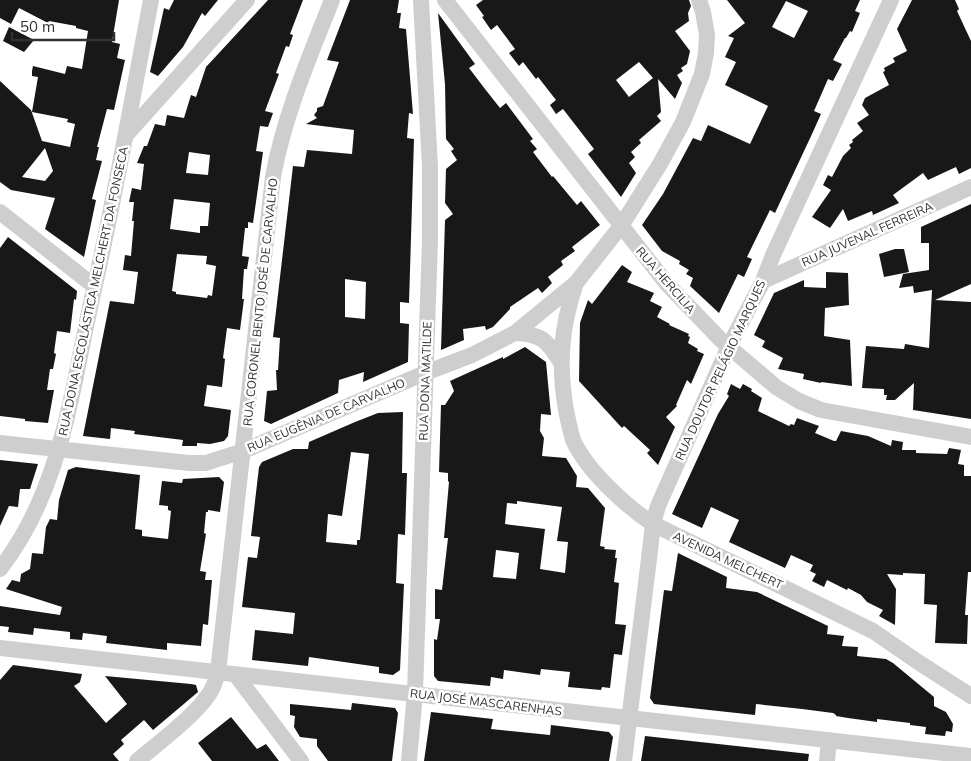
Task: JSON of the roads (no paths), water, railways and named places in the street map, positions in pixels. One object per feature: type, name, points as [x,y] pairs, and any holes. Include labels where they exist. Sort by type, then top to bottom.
[{"type":"street","name":"RUA DONA ESCOLÁSTICA MELCHERT DA FONSECA","points":[[0,569],[32,520],[53,469],[59,449],[72,400],[126,135],[151,0]]},
{"type":"street","points":[[126,135],[247,0]]},
{"type":"street","name":"RUA CORONEL BENTO JOSÉ DE CARVALHO","points":[[137,761],[193,712],[207,697],[214,686],[218,672],[273,177],[279,147],[293,100],[332,0]]},
{"type":"street","name":"RUA DONA MATILDE","points":[[409,761],[415,693],[430,239],[430,167],[421,0]]},
{"type":"street","name":"RUA HERCILIA","points":[[445,0],[666,284],[729,346],[776,387],[799,402],[821,410],[971,437]]},
{"type":"street","name":"RUA EUGÊNIA DE CARVALHO","points":[[0,443],[189,463],[223,459],[425,372],[472,355],[515,333],[576,283],[621,226],[665,156],[683,122],[702,74],[707,35],[699,0]]},
{"type":"street","name":"RUA DOUTOR PELÁGIO MARQUES","points":[[624,761],[653,524],[658,506],[729,346],[763,281],[891,0]]},
{"type":"street","name":"RUA JUVENAL FERREIRA","points":[[763,281],[971,188]]},
{"type":"street","points":[[0,212],[94,286]]},
{"type":"street","name":"AVENIDA MELCHERT","points":[[576,283],[567,309],[562,336],[560,361],[564,398],[574,441],[608,487],[635,512],[653,524],[809,598],[873,631],[971,696]]},
{"type":"street","points":[[515,333],[538,336],[550,346],[560,361]]},
{"type":"street","name":"RUA JOSÉ MASCARENHAS","points":[[0,648],[971,756]]},
{"type":"street","points":[[235,674],[301,761]]},
{"type":"street","points":[[827,761],[829,740]]}]
